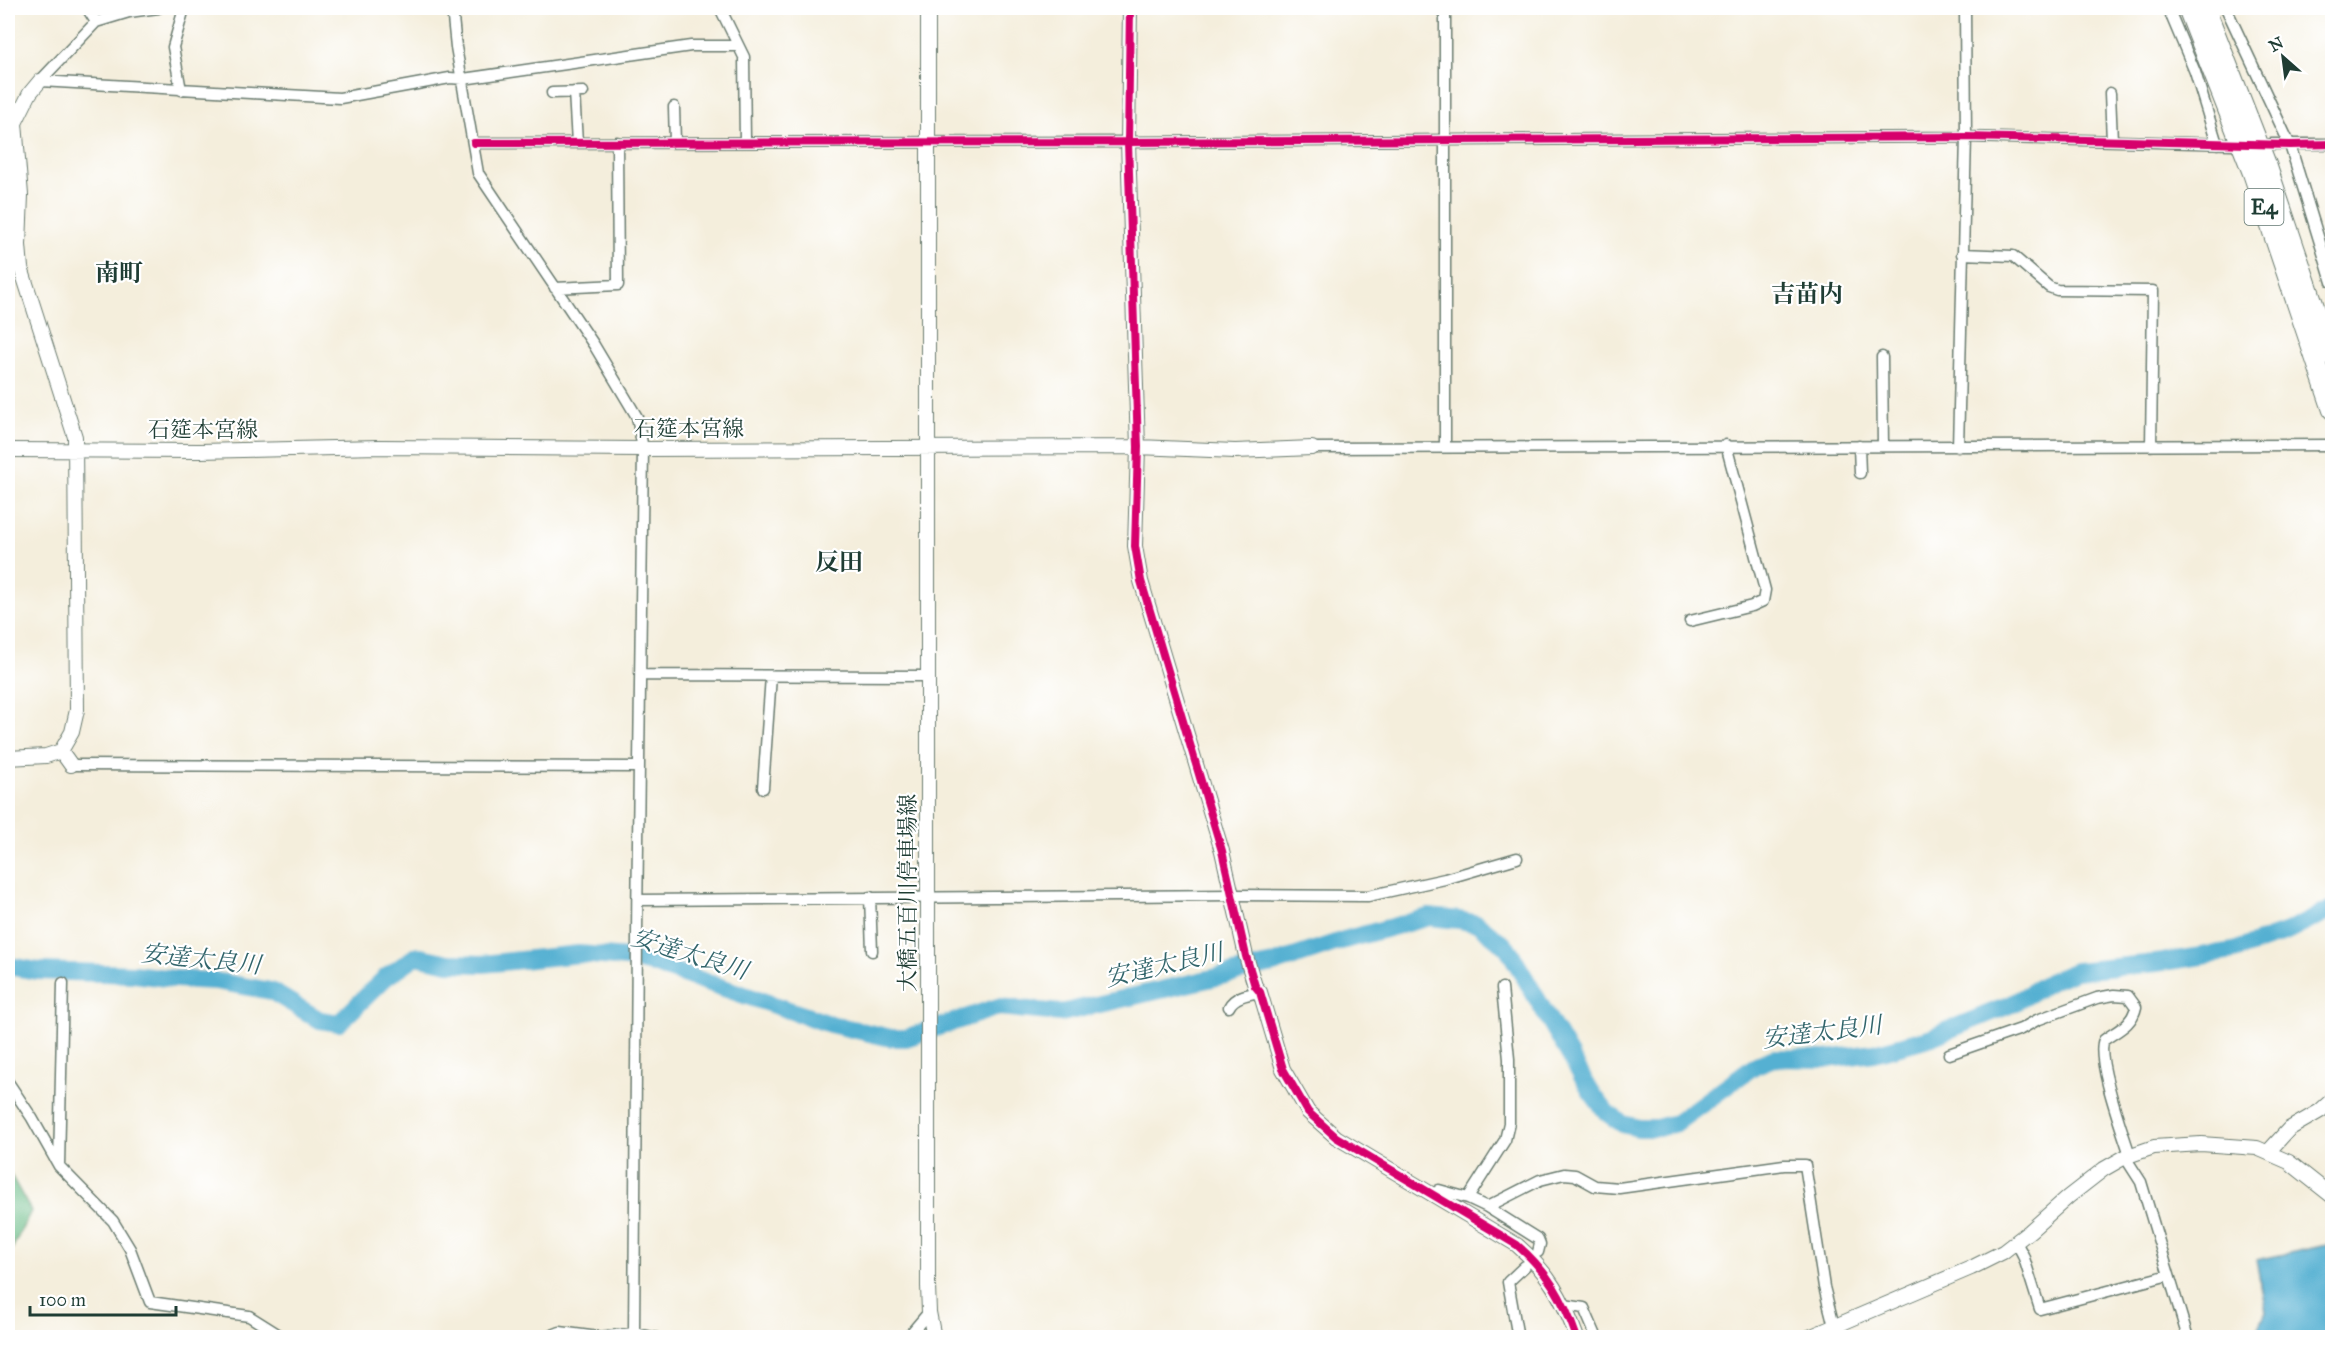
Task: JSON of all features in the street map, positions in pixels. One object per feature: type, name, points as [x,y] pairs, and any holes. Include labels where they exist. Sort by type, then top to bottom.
[{"type":"highway","name":"E4","points":[[2187,8],[2252,173],[2332,410]]},
{"type":"highway","name":"E4","points":[[2206,8],[2268,167],[2332,357]]},
{"type":"main road","points":[[928,8],[929,449]]},
{"type":"main road","points":[[1130,8],[1128,142],[1138,447],[1135,546],[1141,581],[1233,895],[1245,956],[1258,989],[1283,1069],[1308,1112],[1336,1137],[1516,1245],[1544,1270],[1564,1305],[1577,1338]]},
{"type":"main road","points":[[8,758],[46,756],[60,751],[72,732],[77,710],[75,437],[21,268],[19,245],[21,186],[11,123],[39,81]]},
{"type":"main road","name":"石筵本宮線","points":[[8,450],[200,451],[379,447],[644,449],[1138,447],[1235,451],[1312,448]]},
{"type":"main road","name":"大橋五百川停車場線","points":[[929,449],[927,676],[929,1311],[934,1338]]},
{"type":"main road","points":[[60,751],[71,765]]},
{"type":"main road","points":[[2268,1152],[2289,1129],[2319,1111],[2332,1100]]},
{"type":"main road","points":[[1807,1338],[2003,1252],[2087,1182],[2128,1156],[2154,1148],[2181,1144],[2247,1146],[2268,1152],[2289,1162],[2332,1196]]},
{"type":"street","points":[[87,8],[96,22]]},
{"type":"street","points":[[39,81],[96,22],[129,12],[158,8]]},
{"type":"street","points":[[181,8],[183,12],[173,47],[181,90]]},
{"type":"street","points":[[452,8],[456,47],[478,173],[594,345],[637,417],[644,449],[641,584],[642,675],[635,977],[634,1333]]},
{"type":"street","points":[[1445,8],[1445,447]]},
{"type":"street","points":[[1958,447],[1966,137],[1965,8]]},
{"type":"street","points":[[2168,8],[2195,72],[2217,144]]},
{"type":"street","points":[[2226,8],[2290,145],[2332,282]]},
{"type":"street","points":[[721,9],[744,57],[746,67],[745,142]]},
{"type":"street","points":[[39,81],[340,98],[450,78],[463,79],[691,46],[738,46]]},
{"type":"street","points":[[552,93],[579,92],[577,143]]},
{"type":"street","points":[[2110,93],[2112,141]]},
{"type":"street","points":[[674,107],[675,142]]},
{"type":"street","points":[[474,143],[1966,137],[2060,133],[2112,141],[2232,144]]},
{"type":"street","points":[[555,288],[618,285],[617,142]]},
{"type":"street","points":[[2271,144],[2332,144]]},
{"type":"street","points":[[1962,254],[2013,256],[2049,287],[2057,290],[2153,291],[2151,446]]},
{"type":"street","points":[[1882,357],[1883,446]]},
{"type":"street","points":[[1689,621],[1763,601],[1764,590],[1726,445]]},
{"type":"street","points":[[1312,448],[2332,445]]},
{"type":"street","points":[[1859,446],[1860,473]]},
{"type":"street","points":[[642,675],[927,676]]},
{"type":"street","points":[[763,788],[771,676]]},
{"type":"street","points":[[71,765],[639,767]]},
{"type":"street","points":[[638,900],[1368,896],[1445,879],[1517,858]]},
{"type":"street","points":[[870,897],[872,951]]},
{"type":"street","points":[[59,1166],[63,984]]},
{"type":"street","points":[[1468,1198],[1506,1140],[1509,1123],[1509,1059],[1502,988]]},
{"type":"street","points":[[1229,1007],[1231,1003],[1258,989]]},
{"type":"street","points":[[1949,1054],[2021,1029],[2037,1020],[2097,998],[2114,995],[2128,996],[2136,1006],[2134,1014],[2124,1027],[2104,1040],[2101,1052],[2108,1087],[2128,1156],[2141,1182],[2188,1338]]},
{"type":"street","points":[[8,1082],[32,1118],[59,1166],[113,1221],[130,1249],[150,1302],[249,1316],[284,1338]]},
{"type":"street","points":[[1487,1207],[1540,1180],[1564,1174],[1575,1175],[1595,1186],[1619,1188],[1805,1164],[1824,1287],[1834,1326]]},
{"type":"street","points":[[1432,1196],[1440,1190],[1468,1198],[1487,1207],[1538,1239],[1540,1244],[1538,1252]]},
{"type":"street","points":[[2016,1242],[2023,1255],[2040,1309],[2169,1275]]},
{"type":"street","points":[[1518,1338],[1508,1282],[1525,1266]]},
{"type":"street","points":[[1564,1305],[1584,1308],[1597,1338]]},
{"type":"street","points":[[907,1338],[929,1311]]},
{"type":"street","points":[[545,1338],[560,1332],[598,1337],[634,1333],[657,1338]]},
{"type":"green space","points":[[8,1170],[31,1211],[8,1257]]},
{"type":"water","points":[[2332,1244],[2332,1337],[2265,1337],[2259,1327],[2266,1311],[2256,1260]]},
{"type":"waterway","name":"安達太良川","points":[[8,966],[38,971],[134,974],[215,981],[271,991],[320,1020],[339,1023],[385,978],[416,956],[449,963],[483,964],[579,954],[627,958],[656,965],[830,1024],[891,1038],[906,1038],[998,1007],[1061,1013],[1273,964],[1344,940],[1429,917],[1478,924],[1507,947],[1591,1092],[1607,1113],[1623,1124],[1638,1128],[1657,1128],[1676,1123],[1754,1066],[1774,1058],[1827,1059],[1874,1053],[1929,1038],[2012,1004],[2051,981],[2076,971],[2156,963],[2234,951],[2287,932],[2332,909]]},
{"type":"cycle path","points":[[1130,8],[1128,142],[1138,447],[1135,546],[1141,581],[1222,851],[1255,986],[1260,992],[1283,1069],[1308,1112],[1336,1137],[1517,1245],[1546,1276],[1560,1298],[1577,1338]]},
{"type":"cycle path","points":[[474,143],[1966,137],[2290,145],[2332,144]]},
{"type":"district","name":"南町","points":[[119,273]]},
{"type":"district","name":"吉苗内","points":[[1807,294]]},
{"type":"district","name":"反田","points":[[839,562]]}]
